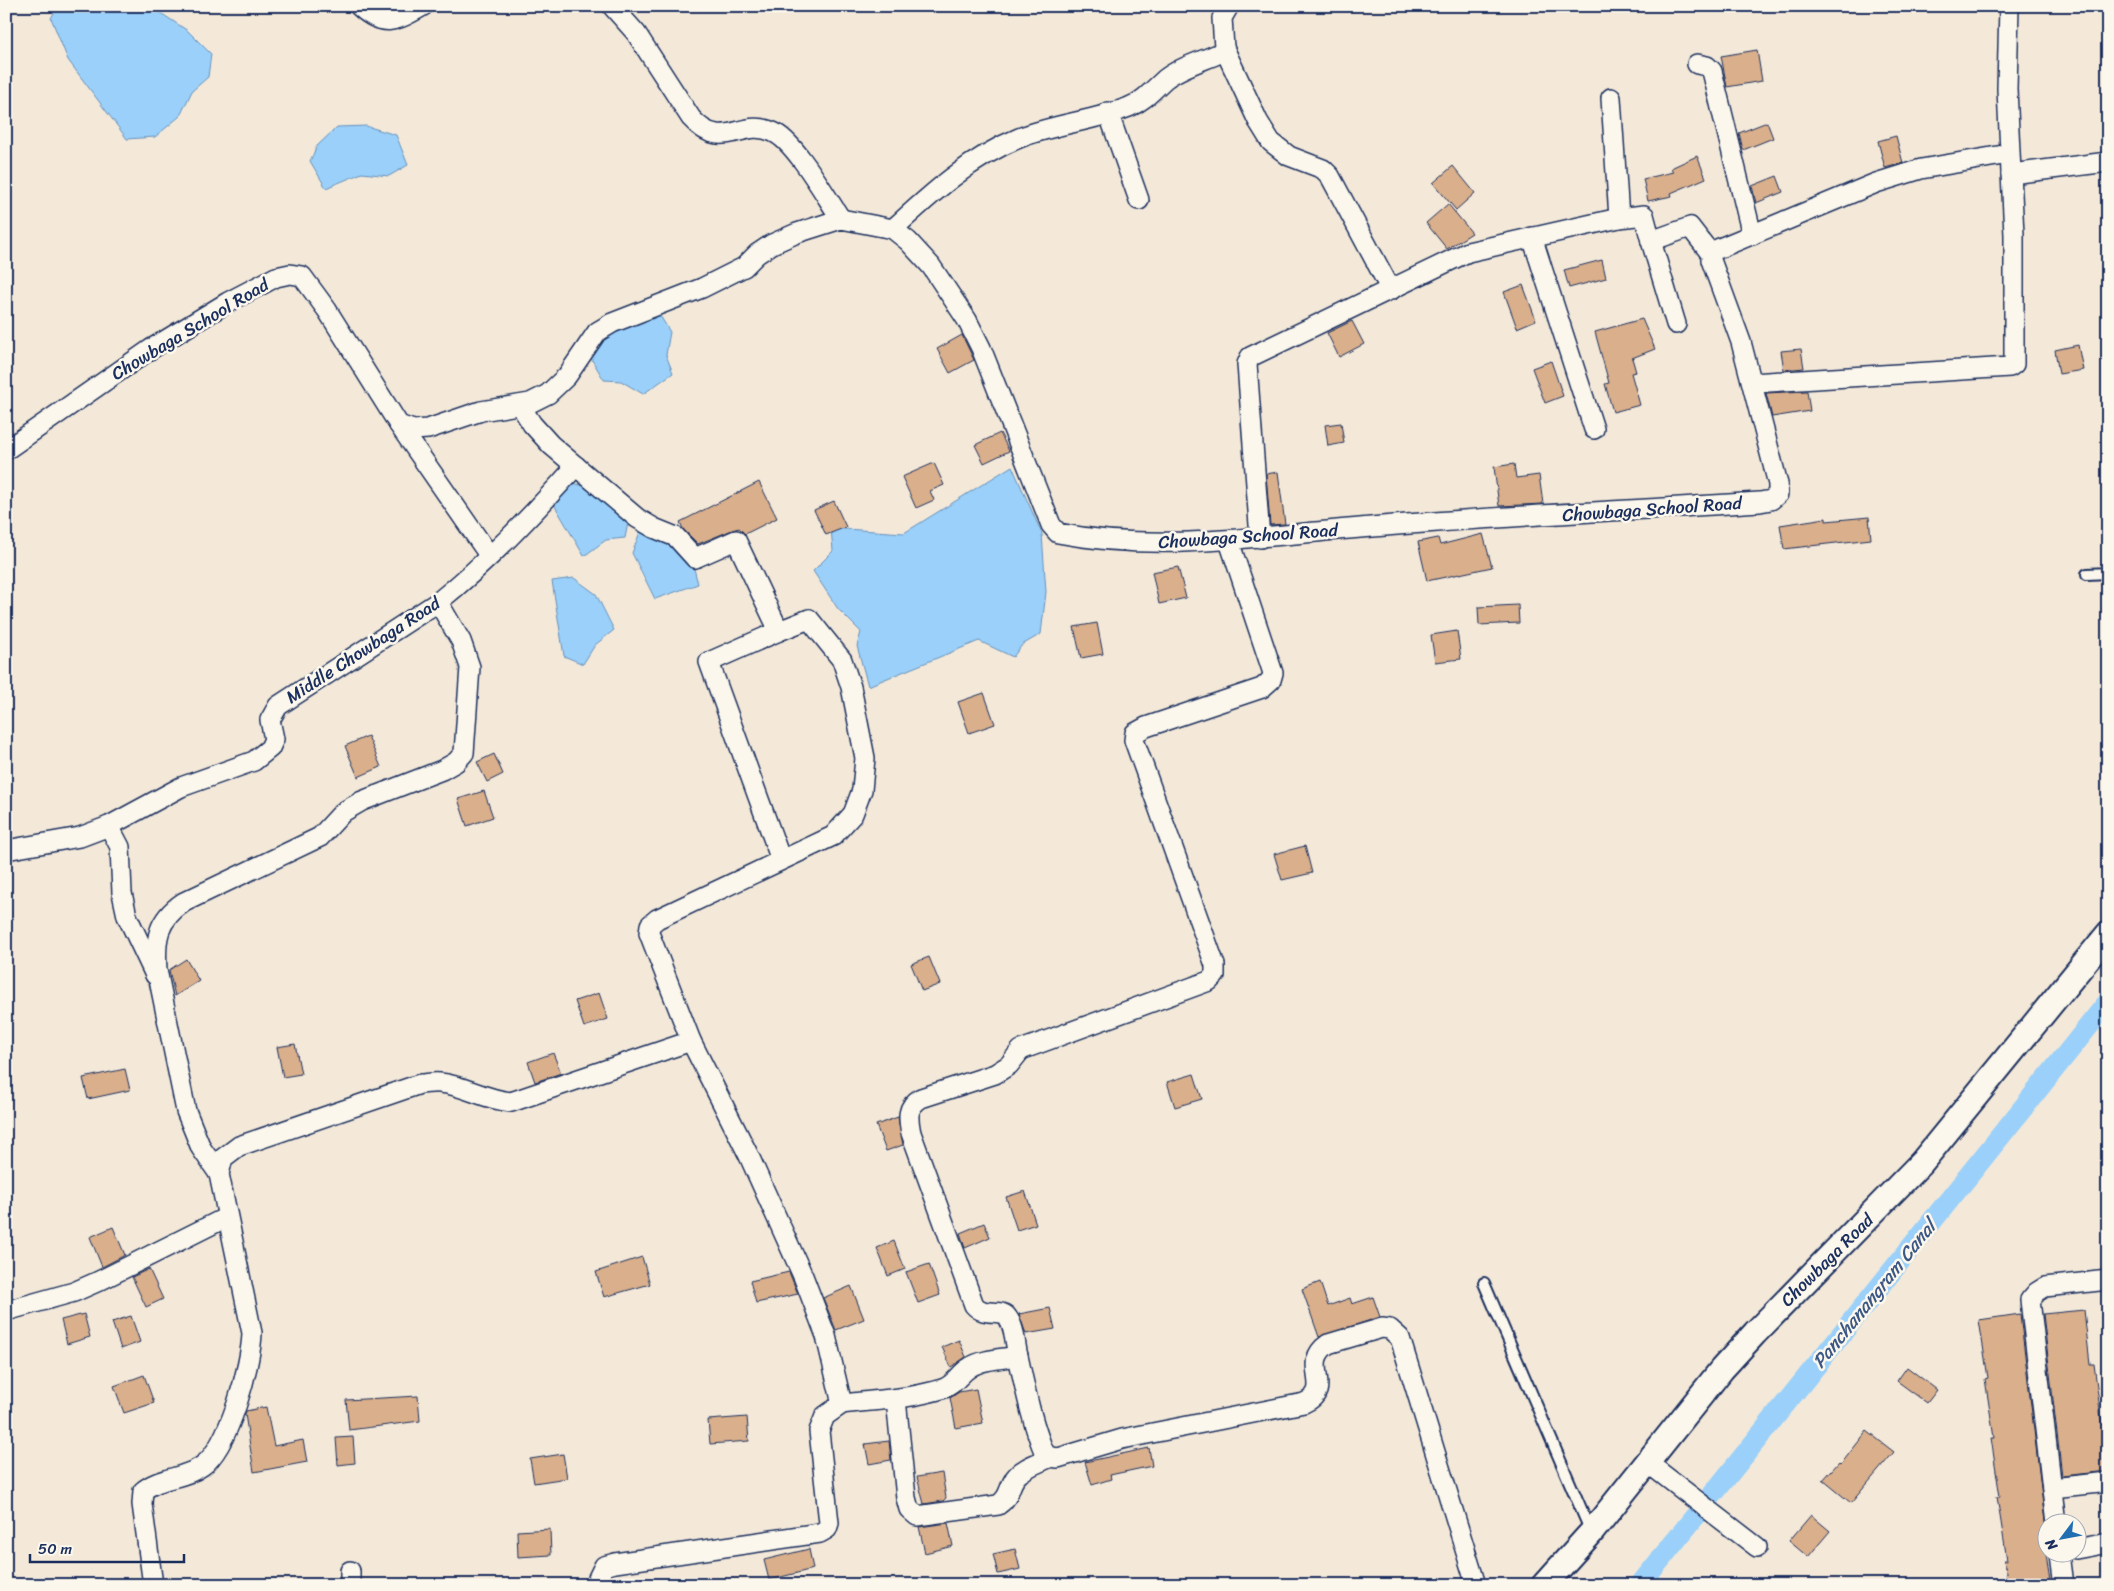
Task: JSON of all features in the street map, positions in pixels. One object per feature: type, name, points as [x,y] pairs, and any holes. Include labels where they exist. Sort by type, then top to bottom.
[{"type":"street","points":[[359,6],[368,15],[383,22],[399,19],[422,6]]},
{"type":"street","points":[[612,6],[636,33],[691,118],[702,130],[715,135],[757,128],[771,131],[786,139],[841,219]]},
{"type":"street","points":[[1229,6],[1222,18],[1224,48],[1258,120],[1271,142],[1289,156],[1323,169],[1330,176],[1391,290]]},
{"type":"street","points":[[1752,383],[2010,367],[2014,364],[2014,235],[2007,89],[2009,6]]},
{"type":"street","points":[[893,229],[949,179],[998,148],[1047,129],[1128,108],[1142,100],[1165,79],[1180,70],[1220,53],[1224,48]]},
{"type":"street","points":[[1697,64],[1707,66],[1712,71],[1752,235]]},
{"type":"street","points":[[1611,98],[1619,218]]},
{"type":"street","points":[[1108,112],[1139,200]]},
{"type":"street","points":[[1651,240],[1690,228],[1711,254],[1715,250],[1876,183],[1921,169],[2009,154]]},
{"type":"street","points":[[2011,174],[2108,162]]},
{"type":"street","points":[[1260,538],[1247,364],[1250,357],[1468,252],[1619,218],[1644,215],[1676,324]]},
{"type":"street","name":"Chowbaga School Road","points":[[6,450],[151,349],[228,302],[276,277],[290,274],[302,276],[326,310],[399,425],[413,430],[428,429],[481,411],[530,403],[548,394],[567,376],[597,332],[612,323],[702,288],[744,267],[757,254],[772,244],[797,232],[841,219],[893,229],[908,241],[931,266],[967,320],[1053,530],[1058,533],[1151,544],[1229,541],[1361,528],[1771,500],[1778,494],[1778,484],[1738,334],[1711,260],[1711,254]]},
{"type":"street","points":[[1532,237],[1594,429]]},
{"type":"street","points":[[520,405],[532,424],[551,445],[637,518],[654,528],[676,537],[695,558],[736,540],[779,631]]},
{"type":"street","points":[[399,425],[489,555]]},
{"type":"street","name":"Middle Chowbaga Road","points":[[6,850],[80,837],[109,826],[181,787],[254,761],[270,748],[274,739],[270,720],[278,706],[438,602],[458,586],[576,466]]},
{"type":"street","points":[[1051,1458],[1045,1454],[1041,1445],[1007,1316],[1000,1312],[987,1313],[979,1311],[974,1305],[910,1133],[907,1116],[911,1104],[920,1098],[1004,1070],[1021,1050],[1209,981],[1215,975],[1215,965],[1134,740],[1135,733],[1146,726],[1262,688],[1271,680],[1272,673],[1229,541]]},
{"type":"street","points":[[153,1585],[142,1504],[143,1491],[150,1485],[182,1476],[203,1466],[223,1439],[247,1374],[252,1333],[219,1174],[201,1148],[186,1111],[159,982],[155,947],[159,930],[171,911],[184,902],[320,838],[343,812],[442,770],[456,762],[464,753],[470,667],[462,641],[438,602]]},
{"type":"street","points":[[781,860],[709,662],[809,619],[842,660],[850,687],[865,758],[862,790],[853,814],[833,836],[657,919],[650,925],[649,933],[691,1041],[749,1156],[803,1276],[826,1336],[842,1404]]},
{"type":"street","points":[[109,826],[120,846],[122,892],[127,916],[159,982]]},
{"type":"street","name":"Chowbaga Road","points":[[1544,1585],[1591,1533],[1722,1369],[1922,1162],[2108,934]]},
{"type":"street","points":[[219,1174],[223,1158],[239,1146],[420,1084],[440,1083],[466,1090],[493,1101],[511,1102],[691,1041]]},
{"type":"street","points":[[6,1311],[90,1285],[228,1217]]},
{"type":"street","points":[[2055,1514],[2030,1300],[2036,1292],[2045,1287],[2108,1280]]},
{"type":"street","points":[[896,1399],[906,1498],[909,1509],[917,1516],[998,1505],[1007,1499],[1015,1479],[1022,1470],[1051,1458],[1058,1458],[1122,1439],[1304,1403],[1313,1399],[1318,1386],[1315,1359],[1320,1350],[1328,1344],[1382,1328],[1390,1329],[1400,1338],[1476,1585]]},
{"type":"street","points":[[598,1585],[598,1578],[604,1566],[615,1563],[820,1533],[827,1529],[829,1523],[819,1431],[825,1416],[842,1404],[896,1399],[943,1388],[954,1383],[966,1369],[976,1364],[1018,1356]]},
{"type":"street","points":[[1648,1463],[1757,1547]]},
{"type":"street","points":[[2052,1488],[2108,1482]]},
{"type":"street","points":[[2086,1547],[2108,1544]]},
{"type":"street","points":[[2060,1564],[2063,1585]]},
{"type":"lane","points":[[2087,574],[2108,573]]},
{"type":"lane","points":[[1484,1283],[1591,1533]]},
{"type":"water","points":[[58,6],[150,6],[188,31],[211,54],[208,77],[192,91],[180,116],[155,137],[127,139],[68,60],[51,18]]},
{"type":"water","points":[[366,126],[396,135],[408,165],[389,176],[362,173],[326,188],[310,161],[317,146],[337,127]]},
{"type":"water","points":[[659,314],[670,332],[666,355],[673,373],[643,394],[621,381],[604,380],[586,350],[599,326]]},
{"type":"water","points":[[1012,466],[1042,534],[1046,592],[1041,634],[1022,645],[1013,657],[979,641],[868,686],[857,646],[861,632],[838,609],[813,571],[833,551],[831,528],[904,533]]},
{"type":"water","points":[[562,480],[599,490],[629,518],[625,538],[606,540],[584,556],[552,501]]},
{"type":"water","points":[[664,529],[691,557],[698,584],[655,599],[632,553],[640,532]]},
{"type":"water","points":[[574,578],[596,594],[614,630],[595,645],[583,664],[564,656],[552,581]]},
{"type":"building","points":[[1757,50],[1762,81],[1727,87],[1721,56]]},
{"type":"building","points":[[1767,122],[1773,138],[1743,150],[1739,133]]},
{"type":"building","points":[[1896,136],[1903,163],[1885,168],[1878,141]]},
{"type":"building","points":[[1697,156],[1706,178],[1671,193],[1672,196],[1648,201],[1643,179],[1673,172],[1671,168]]},
{"type":"building","points":[[1453,166],[1475,193],[1456,210],[1433,183]]},
{"type":"building","points":[[1777,176],[1783,192],[1756,203],[1752,186]]},
{"type":"building","points":[[1448,204],[1472,233],[1447,249],[1426,223]]},
{"type":"building","points":[[1602,260],[1606,278],[1569,288],[1564,270]]},
{"type":"building","points":[[1523,285],[1536,320],[1517,328],[1504,292]]},
{"type":"building","points":[[1642,319],[1655,349],[1632,358],[1636,372],[1631,373],[1640,405],[1613,412],[1605,384],[1609,383],[1595,332]]},
{"type":"building","points":[[1352,321],[1364,344],[1339,357],[1327,333]]},
{"type":"building","points":[[962,335],[974,360],[950,373],[937,349]]},
{"type":"building","points":[[2078,345],[2083,370],[2059,374],[2055,350]]},
{"type":"building","points":[[1801,349],[1804,368],[1784,370],[1781,351]]},
{"type":"building","points":[[1551,361],[1563,396],[1545,403],[1532,368]]},
{"type":"building","points":[[1807,391],[1810,411],[1772,417],[1766,393]]},
{"type":"building","points":[[1341,423],[1344,443],[1328,446],[1325,425]]},
{"type":"building","points":[[1000,433],[1009,451],[984,463],[975,445]]},
{"type":"building","points":[[934,463],[944,485],[930,491],[934,500],[916,508],[902,477]]},
{"type":"building","points":[[1514,464],[1516,478],[1539,475],[1543,504],[1499,506],[1494,467]]},
{"type":"building","points":[[1278,472],[1285,524],[1270,525],[1266,474]]},
{"type":"building","points":[[759,482],[777,518],[745,534],[739,528],[698,544],[683,529],[680,522]]},
{"type":"building","points":[[834,501],[846,527],[826,535],[814,510]]},
{"type":"building","points":[[1869,517],[1871,539],[1784,549],[1780,525],[1826,518],[1826,521]]},
{"type":"building","points":[[1483,534],[1492,567],[1427,581],[1418,542],[1438,538],[1440,545]]},
{"type":"building","points":[[1178,567],[1186,598],[1159,604],[1152,572]]},
{"type":"building","points":[[1518,605],[1519,623],[1479,625],[1478,607]]},
{"type":"building","points":[[1097,623],[1103,654],[1081,658],[1074,627]]},
{"type":"building","points":[[1457,631],[1461,659],[1435,662],[1431,635]]},
{"type":"building","points":[[984,693],[995,724],[969,733],[958,702]]},
{"type":"building","points":[[368,736],[381,767],[358,777],[345,746]]},
{"type":"building","points":[[494,754],[503,774],[487,782],[477,762]]},
{"type":"building","points":[[484,791],[493,817],[467,826],[458,799]]},
{"type":"building","points":[[1305,846],[1312,873],[1282,880],[1274,854]]},
{"type":"building","points":[[929,957],[940,984],[922,991],[911,964]]},
{"type":"building","points":[[186,959],[199,981],[175,996],[169,970]]},
{"type":"building","points":[[599,993],[608,1019],[584,1027],[575,1001]]},
{"type":"building","points":[[295,1044],[301,1074],[283,1077],[277,1047]]},
{"type":"building","points":[[553,1053],[561,1073],[535,1082],[528,1062]]},
{"type":"building","points":[[125,1069],[130,1090],[88,1099],[83,1078]]},
{"type":"building","points":[[1194,1074],[1202,1099],[1175,1107],[1167,1082]]},
{"type":"building","points":[[898,1117],[903,1145],[886,1151],[876,1125]]},
{"type":"building","points":[[1025,1191],[1036,1224],[1017,1230],[1006,1197]]},
{"type":"building","points":[[984,1223],[990,1237],[965,1248],[960,1233]]},
{"type":"building","points":[[113,1227],[125,1255],[102,1267],[90,1237]]},
{"type":"building","points":[[894,1241],[905,1269],[888,1276],[877,1248]]},
{"type":"building","points":[[642,1257],[650,1284],[604,1297],[596,1272]]},
{"type":"building","points":[[929,1264],[940,1295],[918,1303],[906,1272]]},
{"type":"building","points":[[149,1269],[163,1299],[146,1307],[132,1277]]},
{"type":"building","points":[[789,1272],[798,1294],[756,1303],[750,1281]]},
{"type":"building","points":[[1320,1282],[1328,1306],[1350,1298],[1352,1304],[1373,1297],[1380,1317],[1319,1337],[1302,1289]]},
{"type":"building","points":[[851,1286],[864,1319],[836,1330],[823,1298]]},
{"type":"building","points":[[1050,1308],[1055,1329],[1026,1334],[1019,1314]]},
{"type":"building","points":[[2084,1310],[2090,1364],[2094,1364],[2108,1471],[2062,1476],[2043,1314]]},
{"type":"building","points":[[84,1314],[90,1337],[67,1344],[61,1320]]},
{"type":"building","points":[[2020,1314],[2044,1514],[2036,1514],[2036,1564],[2048,1564],[2051,1585],[2008,1585],[2004,1560],[2007,1560],[1997,1497],[2000,1497],[1991,1438],[1994,1438],[1985,1379],[1988,1378],[1979,1320]]},
{"type":"building","points":[[131,1316],[140,1342],[121,1349],[112,1322]]},
{"type":"building","points":[[959,1340],[966,1357],[951,1367],[942,1347]]},
{"type":"building","points":[[1907,1367],[1937,1390],[1927,1403],[1897,1381]]},
{"type":"building","points":[[144,1375],[154,1403],[124,1413],[114,1386]]},
{"type":"building","points":[[976,1389],[983,1423],[956,1428],[950,1398],[959,1392]]},
{"type":"building","points":[[418,1396],[420,1421],[349,1430],[346,1400]]},
{"type":"building","points":[[266,1407],[274,1446],[303,1440],[307,1462],[254,1472],[245,1414],[246,1411]]},
{"type":"building","points":[[747,1417],[749,1441],[710,1444],[708,1420]]},
{"type":"building","points":[[1867,1431],[1894,1452],[1851,1503],[1823,1480],[1839,1462],[1841,1464]]},
{"type":"building","points":[[353,1437],[355,1463],[338,1465],[336,1438]]},
{"type":"building","points":[[889,1441],[891,1460],[869,1464],[865,1444]]},
{"type":"building","points":[[1149,1448],[1152,1466],[1110,1475],[1111,1479],[1092,1485],[1085,1462]]},
{"type":"building","points":[[563,1454],[567,1478],[534,1483],[530,1459]]},
{"type":"building","points":[[942,1473],[946,1498],[943,1501],[924,1504],[917,1477]]},
{"type":"building","points":[[1811,1515],[1830,1531],[1808,1557],[1789,1541]]},
{"type":"building","points":[[948,1523],[953,1546],[925,1553],[919,1527]]},
{"type":"building","points":[[550,1529],[551,1555],[518,1557],[517,1531]]},
{"type":"building","points":[[809,1549],[813,1569],[769,1580],[764,1560]]},
{"type":"building","points":[[1015,1549],[1020,1569],[998,1574],[993,1554]]},
{"type":"waterway","name":"Panchanangram Canal","points":[[1640,1585],[2108,1002]]}]
